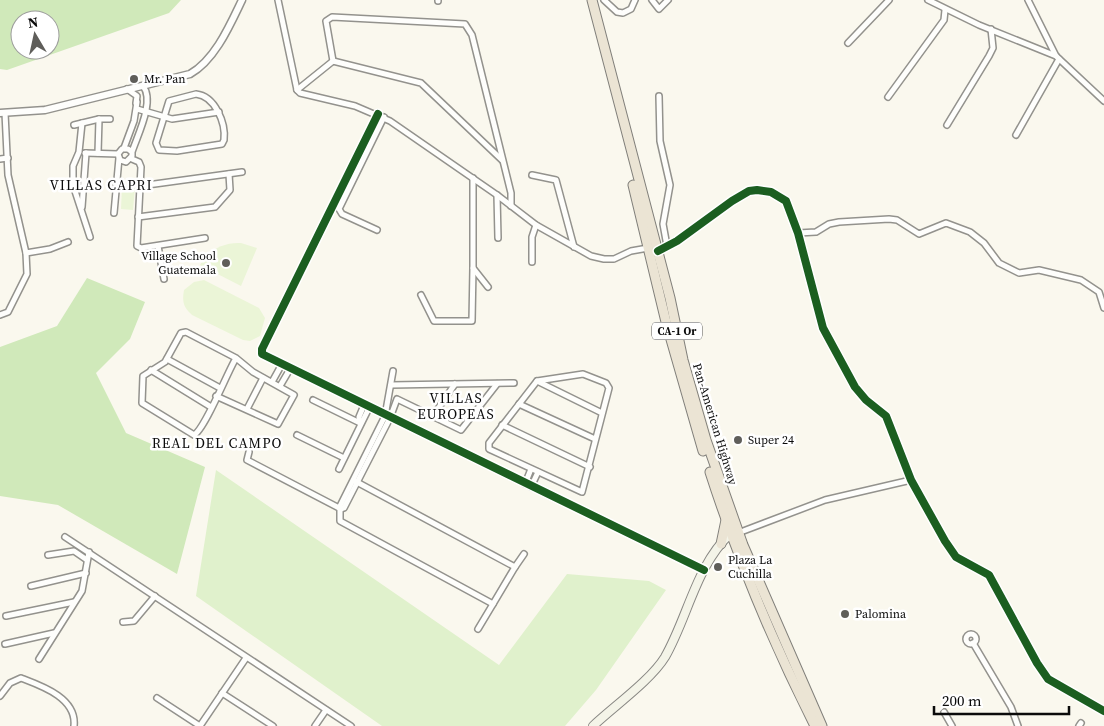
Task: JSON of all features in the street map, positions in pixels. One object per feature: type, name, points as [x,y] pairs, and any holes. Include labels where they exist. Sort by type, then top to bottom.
[{"type":"highway","name":"Pan-American Highway","points":[[587,0],[652,266],[696,431],[726,519],[790,653],[822,726]]},
{"type":"highway","name":"Pan-American Highway","points":[[592,0],[658,251],[683,360],[734,535],[769,626],[815,726]]},
{"type":"highway","points":[[652,266],[658,277],[665,305],[670,302]]},
{"type":"highway","points":[[722,542],[726,519]]},
{"type":"highway","points":[[722,542],[734,535]]},
{"type":"highway","points":[[769,626],[785,655],[790,653]]},
{"type":"main road","points":[[593,726],[650,674],[664,658],[704,570],[722,542]]},
{"type":"street","points":[[0,315],[8,312],[26,278],[26,253],[10,182],[2,113],[45,110],[186,76],[205,62],[231,22],[242,0]]},
{"type":"street","points":[[278,0],[297,90],[303,95],[384,117],[497,195],[536,225],[574,247],[604,260],[614,259],[631,251],[648,248]]},
{"type":"street","points":[[604,0],[616,12],[623,14],[631,9],[635,0]]},
{"type":"street","points":[[652,0],[659,9],[668,0]]},
{"type":"street","points":[[848,43],[889,0]]},
{"type":"street","points":[[928,0],[945,10],[1058,58]]},
{"type":"street","points":[[1028,0],[1058,58],[1104,101]]},
{"type":"street","points":[[888,97],[944,20],[945,10]]},
{"type":"street","points":[[333,61],[326,21],[332,17],[465,24],[472,35],[511,193],[512,206]]},
{"type":"street","points":[[947,124],[990,56],[993,48],[991,29]]},
{"type":"street","points":[[1016,135],[1058,58]]},
{"type":"street","points":[[297,90],[333,61]]},
{"type":"street","points":[[333,61],[421,83],[502,160]]},
{"type":"street","points":[[132,159],[132,152],[147,103],[158,83]]},
{"type":"street","points":[[114,212],[119,156],[124,148],[141,86]]},
{"type":"street","points":[[141,86],[147,103]]},
{"type":"street","points":[[127,89],[137,102],[147,103],[172,119],[219,112]]},
{"type":"street","points":[[196,94],[204,98],[219,112],[225,137],[222,144],[177,151],[159,150],[156,147],[169,101],[196,94]]},
{"type":"street","points":[[659,96],[660,141],[670,185],[663,224],[667,246]]},
{"type":"street","points":[[137,102],[147,103]]},
{"type":"street","points":[[378,114],[262,349],[264,356],[704,570]]},
{"type":"street","points":[[377,230],[342,214],[339,209],[384,117]]},
{"type":"street","points":[[98,153],[99,119]]},
{"type":"street","points":[[74,125],[99,119],[110,119]]},
{"type":"street","points":[[82,123],[79,152],[74,166],[73,185],[90,237]]},
{"type":"street","points":[[124,148],[132,152]]},
{"type":"street","points":[[79,152],[119,156],[124,162],[132,159]]},
{"type":"street","points":[[82,208],[86,153]]},
{"type":"street","points":[[0,159],[8,158]]},
{"type":"street","points":[[132,159],[140,164],[137,246],[141,248],[206,238]]},
{"type":"street","points":[[140,186],[242,172]]},
{"type":"street","points":[[138,217],[216,207],[230,190],[229,174]]},
{"type":"street","points":[[532,175],[556,180],[574,247]]},
{"type":"street","points":[[421,296],[434,321],[472,320],[474,318],[473,178]]},
{"type":"street","points":[[658,251],[749,191],[757,190],[779,195],[786,201],[798,233],[823,328],[855,387],[866,400],[886,416],[911,480],[956,557],[989,575],[1042,672],[1057,685],[1104,711]]},
{"type":"street","points":[[497,195],[498,238]]},
{"type":"street","points":[[798,233],[816,232],[829,224],[839,222],[889,219],[897,220],[919,234],[946,223],[970,232],[984,243],[999,263],[1019,273],[1039,270],[1081,280],[1098,292],[1104,308]]},
{"type":"street","points":[[532,262],[532,237],[536,225]]},
{"type":"street","points":[[26,253],[50,249],[68,242]]},
{"type":"street","points":[[158,246],[164,279]]},
{"type":"street","points":[[473,268],[488,287]]},
{"type":"street","points":[[216,396],[280,424],[294,394],[263,378],[236,358],[184,332],[167,359],[159,367],[145,374],[142,380],[141,401],[171,422],[196,435],[211,407],[216,396],[220,388],[236,358]]},
{"type":"street","points":[[167,359],[220,388]]},
{"type":"street","points":[[272,382],[282,364]]},
{"type":"street","points":[[280,386],[290,368]]},
{"type":"street","points":[[151,370],[211,407]]},
{"type":"street","points":[[388,417],[388,402],[393,371]]},
{"type":"street","points":[[582,374],[606,383],[608,388],[590,467],[582,492],[489,449],[488,443],[519,404],[537,381],[582,374]]},
{"type":"street","points":[[247,409],[263,378]]},
{"type":"street","points":[[537,381],[602,413]]},
{"type":"street","points":[[391,385],[514,383]]},
{"type":"street","points":[[433,416],[455,384]]},
{"type":"street","points":[[493,604],[343,524],[340,519],[340,506],[356,481],[368,454],[399,399],[462,430],[497,384]]},
{"type":"street","points":[[313,400],[360,423]]},
{"type":"street","points":[[388,402],[395,404]]},
{"type":"street","points":[[519,404],[595,439]]},
{"type":"street","points":[[338,469],[360,423],[359,417],[367,407]]},
{"type":"street","points":[[502,425],[590,467]]},
{"type":"street","points":[[297,435],[344,458]]},
{"type":"street","points":[[249,452],[247,460],[341,509]]},
{"type":"street","points":[[252,463],[257,457]]},
{"type":"street","points":[[525,484],[532,469]]},
{"type":"street","points":[[531,487],[538,472]]},
{"type":"street","points":[[734,535],[825,500],[911,480]]},
{"type":"street","points":[[356,481],[515,568]]},
{"type":"street","points":[[65,537],[351,726]]},
{"type":"street","points":[[48,555],[74,550],[87,560]]},
{"type":"street","points":[[39,659],[82,591],[89,552]]},
{"type":"street","points":[[478,629],[524,554]]},
{"type":"street","points":[[31,586],[86,573]]},
{"type":"street","points":[[123,622],[134,622],[155,596]]},
{"type":"street","points":[[6,616],[74,602]]},
{"type":"street","points":[[5,644],[54,633]]},
{"type":"street","points":[[973,643],[1011,707],[1018,726]]},
{"type":"street","points":[[157,698],[200,726],[246,658]]},
{"type":"street","points":[[0,696],[15,679],[21,678],[61,698],[71,709],[74,726]]},
{"type":"street","points":[[222,693],[272,726]]},
{"type":"street","points":[[316,726],[326,710]]},
{"type":"street","points":[[944,712],[952,726]]},
{"type":"green space","points":[[0,0],[181,0],[169,13],[60,51],[60,10],[10,10],[10,60],[35,60],[7,70],[0,69]]},
{"type":"green space","points":[[122,186],[135,187],[133,210],[121,209]]},
{"type":"green space","name":"Village School Guatemala","points":[[241,243],[257,248],[241,286],[200,265],[207,255],[217,248]]},
{"type":"green space","points":[[87,278],[145,302],[130,339],[96,373],[126,433],[205,467],[177,574],[58,505],[0,496],[0,347],[57,326]]},
{"type":"green space","points":[[204,280],[259,308],[265,318],[260,336],[250,341],[243,340],[189,312],[184,304],[184,290],[194,282]]},
{"type":"green space","points":[[216,470],[499,665],[567,574],[649,581],[666,590],[596,690],[565,726],[382,726],[196,596]]},
{"type":"cycle path","points":[[378,114],[262,349],[262,354],[704,570]]},
{"type":"cycle path","points":[[658,251],[677,241],[749,191],[771,192],[786,201],[798,233],[823,328],[855,387],[866,400],[886,416],[911,480],[945,541],[956,557],[989,575],[1037,663],[1048,679],[1104,711]]},
{"type":"place","name":"Mr. Pan","points":[[134,79]]},
{"type":"place","name":"Village School Guatemala","points":[[226,263]]},
{"type":"place","name":"Super 24","points":[[738,440]]},
{"type":"place","name":"Plaza La Cuchilla","points":[[718,567]]},
{"type":"place","name":"Palomina","points":[[845,614]]},
{"type":"district","name":"VILLAS CAPRI","points":[[101,185]]},
{"type":"district","name":"VILLAS EUROPEAS","points":[[456,406]]},
{"type":"district","name":"REAL DEL CAMPO","points":[[217,443]]}]
